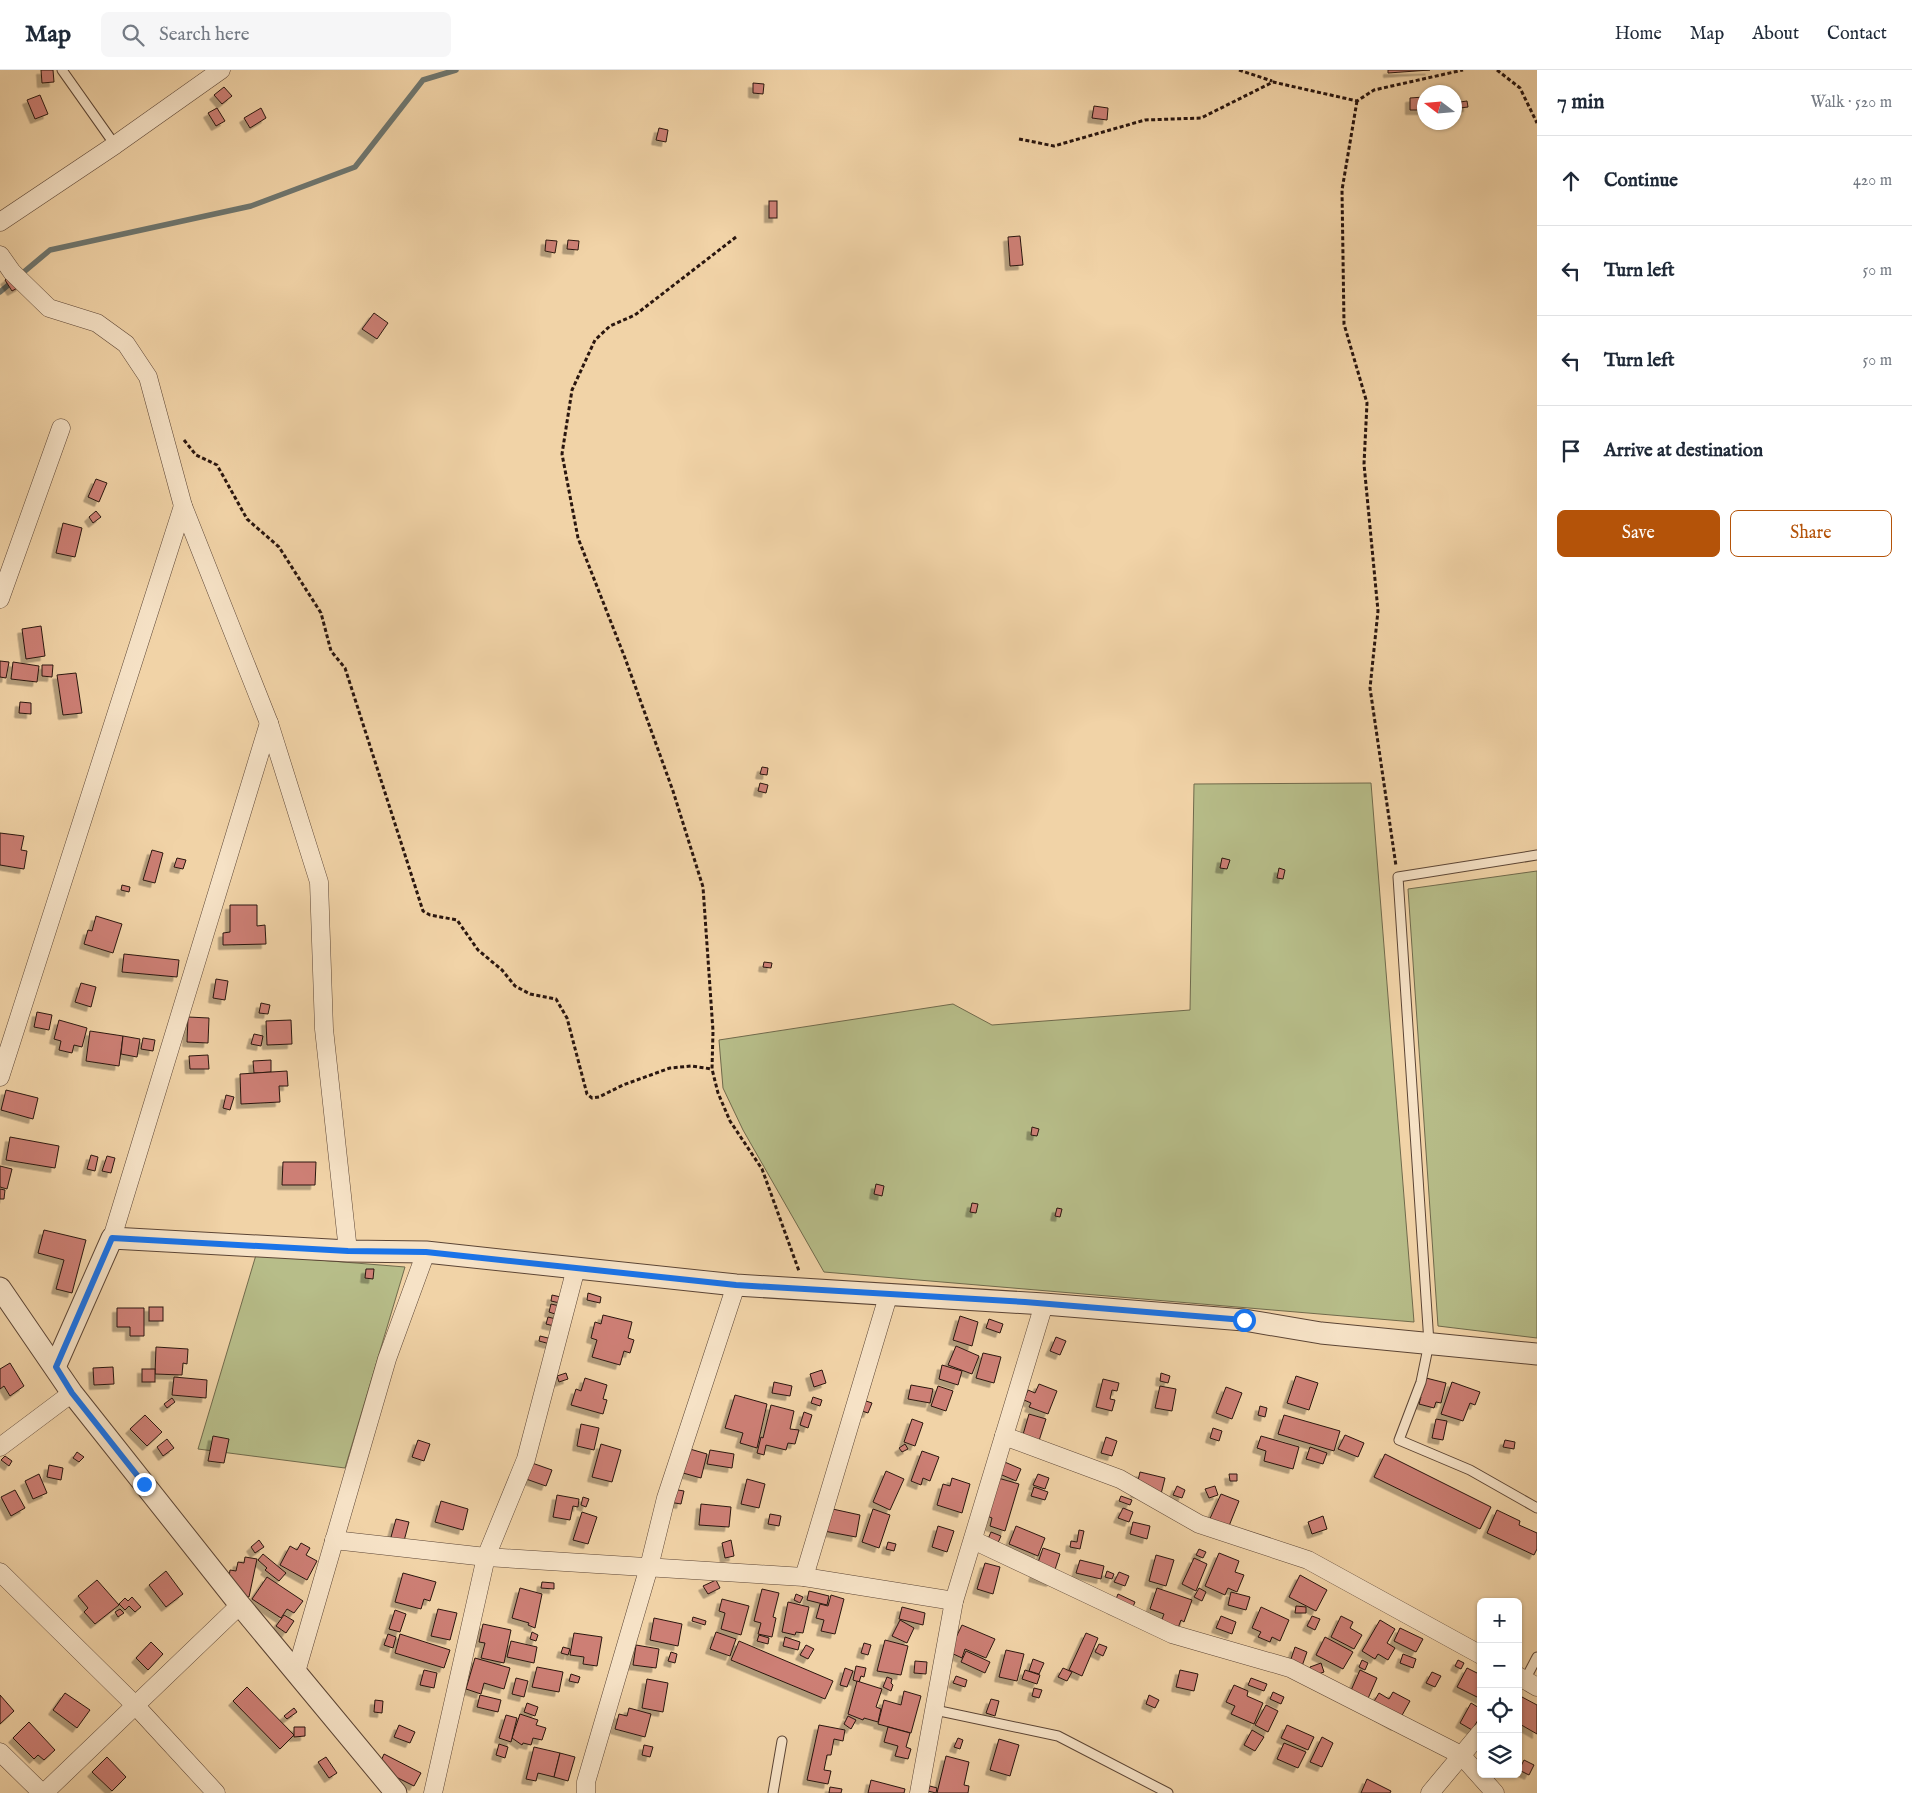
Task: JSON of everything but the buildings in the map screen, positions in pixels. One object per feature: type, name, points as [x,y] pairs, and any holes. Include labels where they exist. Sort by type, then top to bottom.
[{"type":"street","points":[[0,222],[115,145],[220,70]]},
{"type":"street","points":[[0,255],[12,272],[49,308],[97,323],[126,344],[148,377],[183,506],[269,723],[319,882],[324,1029],[348,1251]]},
{"type":"street","points":[[0,599],[61,428]]},
{"type":"street","points":[[0,1077],[183,506]]},
{"type":"street","points":[[56,1367],[112,1238],[269,723]]},
{"type":"street","points":[[112,1238],[348,1251],[426,1252],[736,1285],[889,1293],[1244,1320],[1321,1333],[1537,1354]]},
{"type":"street","points":[[296,1672],[387,1359],[426,1252]]},
{"type":"street","points":[[434,1793],[486,1557],[526,1459],[576,1268]]},
{"type":"street","points":[[586,1793],[586,1782],[649,1567],[666,1498],[736,1285]]},
{"type":"street","points":[[0,1288],[56,1367],[72,1393],[240,1606],[396,1793]]},
{"type":"street","points":[[804,1577],[889,1293]]},
{"type":"street","points":[[920,1793],[954,1601],[1044,1304]]},
{"type":"street","points":[[0,1447],[72,1393]]},
{"type":"street","points":[[1004,1436],[1120,1479],[1199,1524],[1308,1560],[1477,1653]]},
{"type":"street","points":[[334,1540],[486,1557],[804,1577],[954,1601]]},
{"type":"street","points":[[973,1540],[1172,1634],[1290,1668],[1461,1755],[1495,1793]]},
{"type":"street","points":[[0,1572],[135,1705],[216,1793]]},
{"type":"street","points":[[0,1752],[43,1793],[240,1606]]},
{"type":"street","points":[[1430,1793],[1480,1733]]},
{"type":"lane","points":[[62,70],[115,145]]},
{"type":"lane","points":[[1537,855],[1398,877],[1429,1343],[1421,1382],[1399,1440],[1470,1470],[1537,1508]]},
{"type":"lane","points":[[1525,1682],[1537,1657]]},
{"type":"lane","points":[[935,1710],[1058,1736],[1168,1793]]},
{"type":"lane","points":[[774,1793],[782,1741]]},
{"type":"path","points":[[1239,70],[1273,82],[1357,101],[1374,90],[1463,70]]},
{"type":"path","points":[[1497,70],[1520,88],[1537,123]]},
{"type":"path","points":[[1019,139],[1054,146],[1145,120],[1201,118],[1273,82]]},
{"type":"path","points":[[1357,101],[1342,190],[1344,324],[1367,403],[1364,464],[1378,611],[1370,688],[1398,877]]},
{"type":"path","points":[[736,237],[635,315],[610,326],[595,340],[572,390],[562,454],[578,538],[625,658],[673,791],[703,888],[713,1031],[712,1069],[718,1093],[730,1121],[762,1169],[806,1288]]},
{"type":"path","points":[[159,421],[178,431],[196,455],[217,465],[247,520],[279,547],[322,613],[331,650],[345,668],[423,911],[430,915],[457,920],[478,950],[502,970],[515,986],[530,994],[556,999],[567,1018],[587,1094],[592,1098],[599,1097],[622,1085],[670,1068],[691,1066],[712,1069]]},
{"type":"green space","points":[[1371,783],[1414,1322],[824,1272],[743,1130],[723,1088],[719,1040],[953,1004],[992,1025],[1190,1010],[1194,784]]},
{"type":"green space","points":[[1537,871],[1537,1338],[1438,1326],[1408,889]]},
{"type":"green space","points":[[256,1255],[405,1267],[345,1468],[198,1449]]},
{"type":"waterway","points":[[0,292],[50,250],[251,206],[355,167],[423,80],[456,70]]},
{"type":"route","points":[[144,1484],[72,1393],[56,1367],[112,1238],[348,1251],[426,1252],[736,1285],[1025,1302],[1244,1320]]}]
